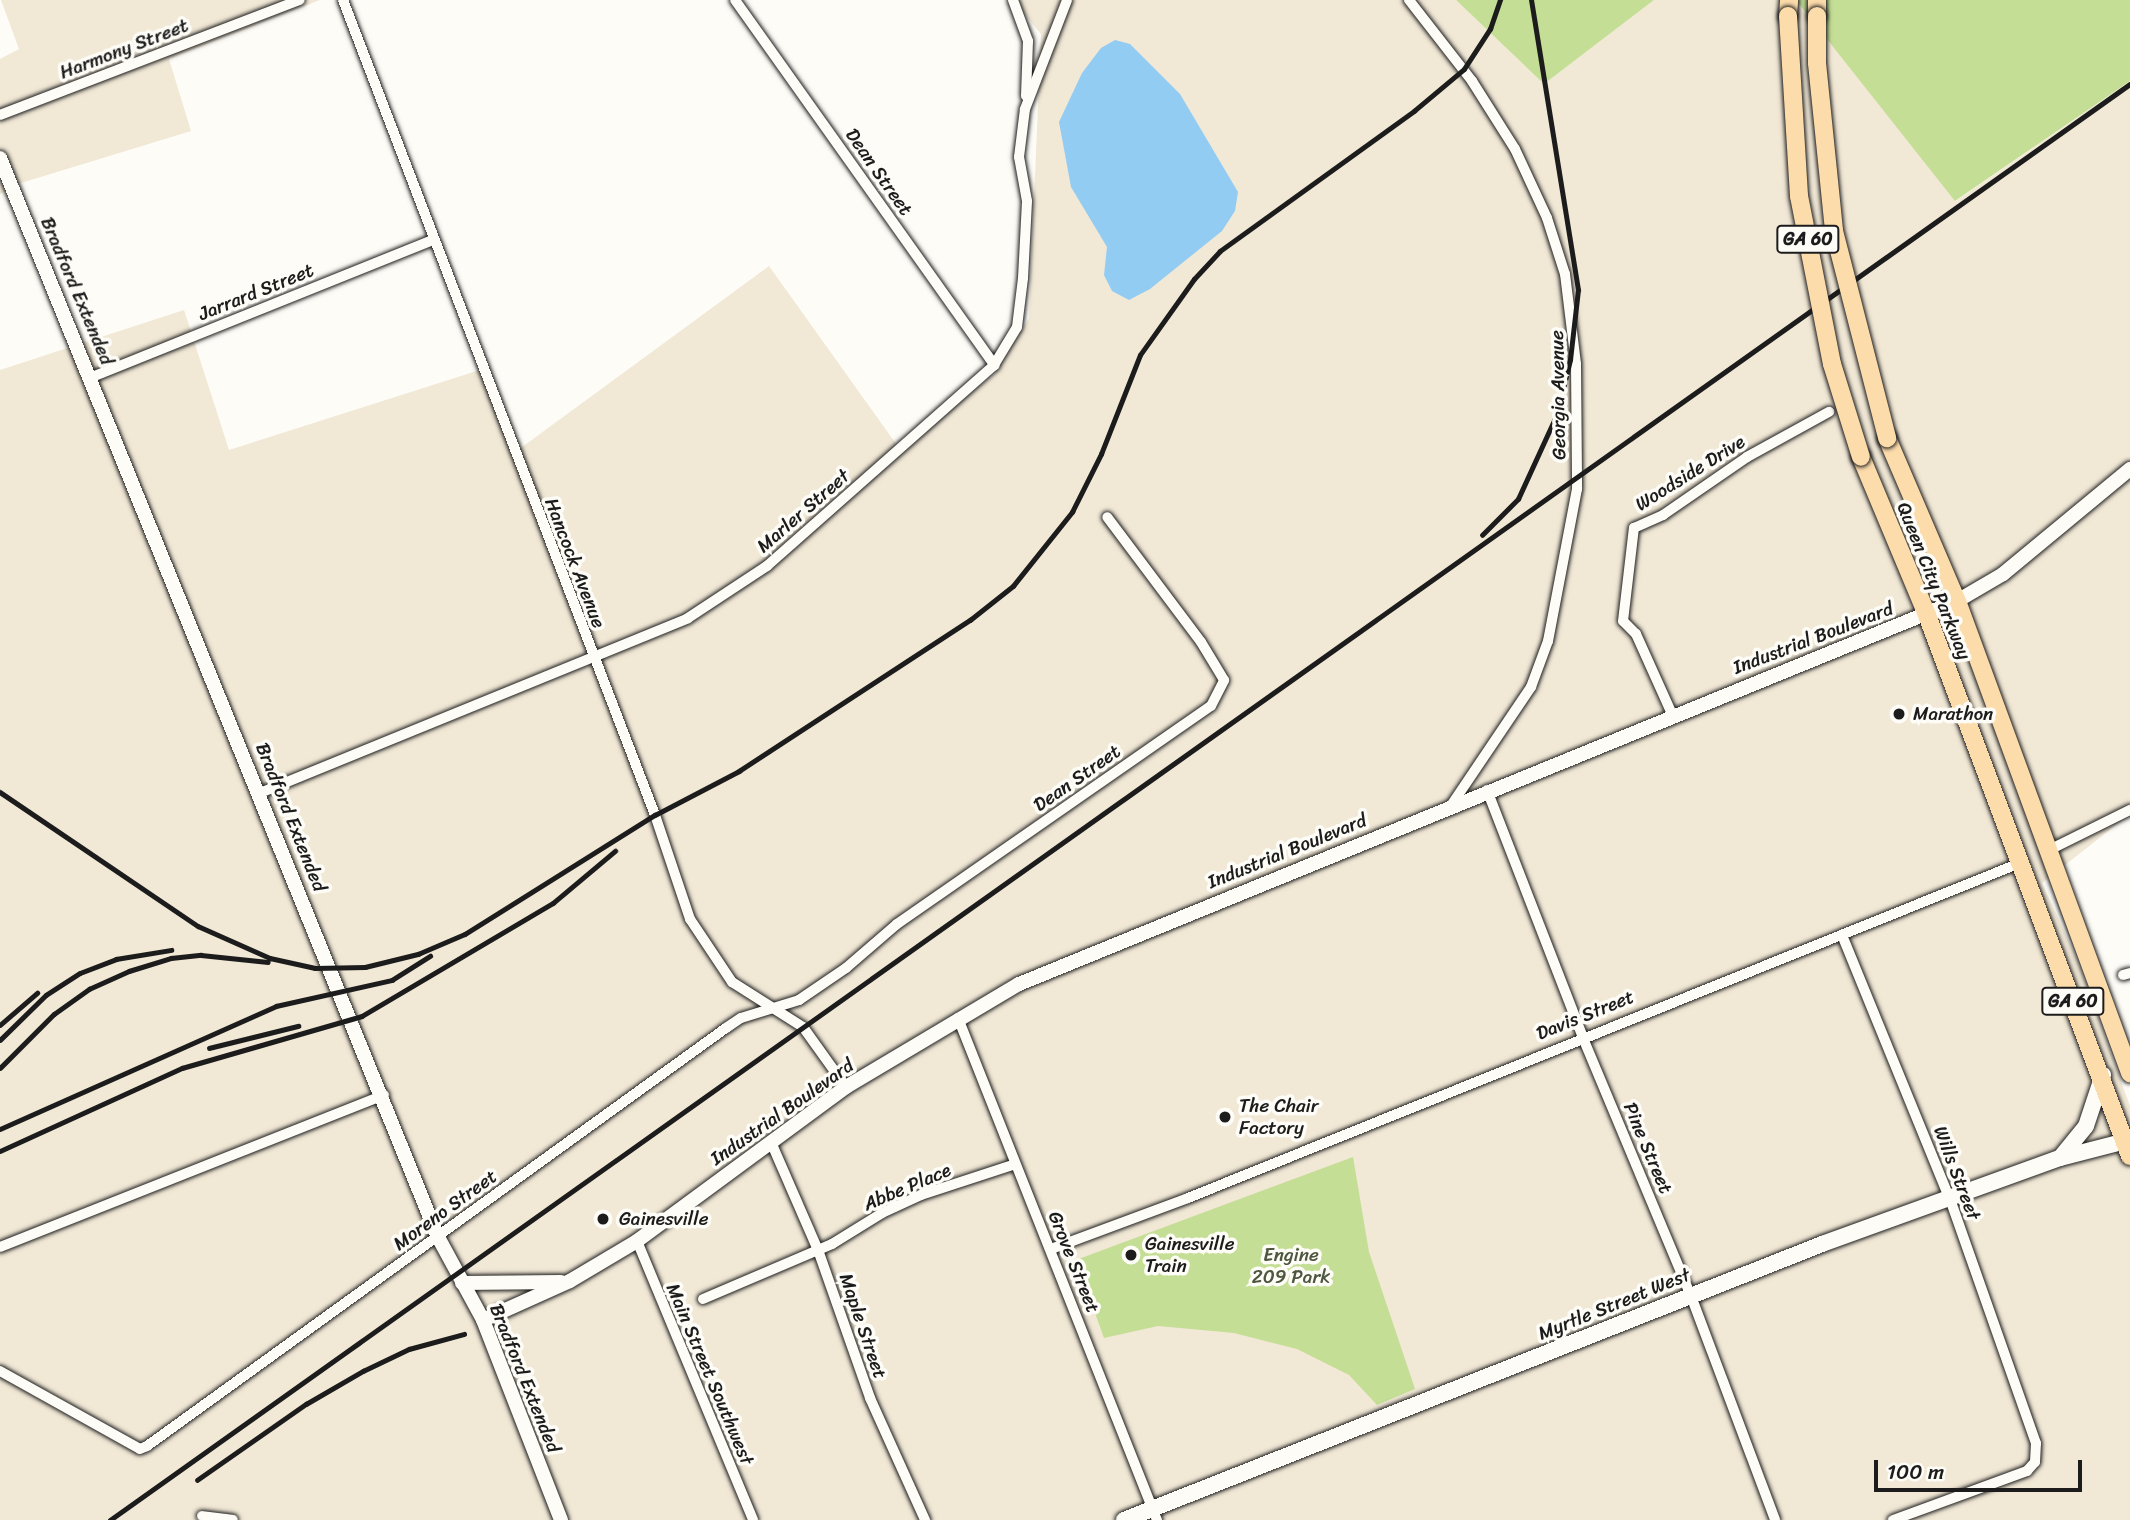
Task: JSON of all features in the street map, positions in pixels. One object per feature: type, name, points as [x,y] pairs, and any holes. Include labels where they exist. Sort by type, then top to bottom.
[{"type":"main road","name":"Queen City Parkway","points":[[1788,8],[1799,196],[1832,364],[1861,457],[1927,615],[2128,1142]]},
{"type":"main road","name":"Queen City Parkway","points":[[1817,8],[1834,231],[1887,438],[1957,601],[2130,1073]]},
{"type":"main road","name":"Davis Street","points":[[2020,863],[2047,851]]},
{"type":"main road","points":[[2060,1158],[2085,1126],[2103,1075]]},
{"type":"main road","name":"Myrtle Street West","points":[[1124,1520],[1155,1514],[1691,1296],[2060,1158],[2128,1142]]},
{"type":"street","name":"Harmony Street","points":[[0,115],[300,0]]},
{"type":"street","name":"Hancock Avenue","points":[[343,0],[593,659],[655,815],[690,919],[732,982],[803,1027],[846,1087]]},
{"type":"street","name":"Dean Street","points":[[735,0],[994,365]]},
{"type":"street","points":[[1013,0],[1028,41],[1026,109]]},
{"type":"street","name":"Marler Street","points":[[260,793],[688,618],[766,566],[994,365],[1017,327],[1023,278],[1027,201],[1019,157],[1026,109],[1067,0]]},
{"type":"street","name":"Georgia Avenue","points":[[1409,0],[1464,69],[1515,149],[1547,218],[1565,274],[1574,326],[1577,489],[1548,641],[1531,687],[1452,804]]},
{"type":"street","name":"Bradford Extended","points":[[0,158],[384,1095],[438,1237],[483,1320],[561,1520]]},
{"type":"street","name":"Jarrard Street","points":[[92,377],[433,240]]},
{"type":"street","name":"Woodside Drive","points":[[1672,714],[1636,634],[1623,621],[1634,528],[1663,515],[1747,457],[1829,412]]},
{"type":"street","name":"Industrial Boulevard","points":[[483,1320],[570,1281],[637,1241],[846,1087],[958,1018],[1103,947],[1672,714],[1957,601],[2004,574],[2130,470]]},
{"type":"street","name":"Dean Street","points":[[774,1009],[799,1000],[846,968],[897,924],[1211,706],[1224,680],[1201,642],[1107,517]]},
{"type":"street","name":"Pine Street","points":[[1487,790],[1583,1038],[1691,1296],[1775,1520]]},
{"type":"street","name":"Davis Street","points":[[2047,851],[2130,810]]},
{"type":"street","name":"Davis Street","points":[[1051,1249],[1188,1198],[2020,863]]},
{"type":"street","name":"Wills Street","points":[[1842,935],[1950,1199],[2036,1443],[2035,1462],[2027,1471],[1893,1520]]},
{"type":"street","name":"Moreno Street","points":[[0,1371],[141,1449],[726,1028],[774,1009]]},
{"type":"street","name":"Grove Street","points":[[958,1018],[1013,1165],[1051,1249],[1155,1514]]},
{"type":"street","points":[[0,1247],[384,1095]]},
{"type":"street","name":"Maple Street","points":[[771,1142],[818,1250],[870,1398],[925,1520]]},
{"type":"street","name":"Abbe Place","points":[[703,1299],[818,1250],[921,1195],[1013,1165]]},
{"type":"street","name":"Main Street Southwest","points":[[637,1241],[753,1520]]},
{"type":"street","points":[[462,1283],[570,1281]]},
{"type":"street","points":[[202,1516],[233,1520]]},
{"type":"shaded area","points":[[1,0],[320,0],[169,59],[191,131],[21,183],[0,194],[0,59],[19,49]]},
{"type":"shaded area","points":[[1013,0],[1456,0],[1544,84],[1654,0],[1796,0],[1956,201],[2130,81],[2130,814],[2042,883],[2077,959],[2130,1106],[2130,1520],[0,1520],[0,370],[184,310],[229,450],[483,369],[514,453],[769,266],[899,448],[995,374],[1029,318],[1041,34]]},
{"type":"green space","points":[[1456,0],[1654,0],[1544,84]]},
{"type":"green space","points":[[1796,0],[2130,0],[2130,81],[1955,201]]},
{"type":"green space","name":"Engine 209 Park","points":[[1353,1157],[1369,1252],[1415,1389],[1377,1405],[1349,1375],[1297,1349],[1234,1333],[1158,1326],[1104,1338],[1076,1260]]},
{"type":"water","points":[[1115,40],[1130,44],[1180,94],[1238,192],[1235,211],[1222,231],[1150,289],[1129,300],[1112,291],[1104,275],[1107,247],[1071,187],[1059,122],[1082,73],[1101,48]]},
{"type":"railway","points":[[0,792],[198,926],[270,958],[315,968],[365,967],[418,954],[465,934],[655,815],[739,771],[970,620],[1013,586],[1072,512],[1101,454],[1140,355],[1194,279],[1220,251],[1414,111],[1464,69],[1490,29],[1500,0]]},
{"type":"railway","points":[[1482,535],[1518,499],[1557,414],[1570,360],[1578,290],[1531,0]]},
{"type":"railway","points":[[110,1520],[2130,84]]},
{"type":"railway","points":[[0,1151],[182,1068],[362,1016],[553,903],[615,851]]},
{"type":"railway","points":[[0,1040],[46,995],[80,973],[116,959],[171,950]]},
{"type":"railway","points":[[0,1068],[54,1014],[89,989],[129,971],[171,958],[201,955],[268,962]]},
{"type":"railway","points":[[0,1129],[276,1006],[392,980],[430,956]]},
{"type":"railway","points":[[0,1025],[37,993]]},
{"type":"railway","points":[[209,1048],[298,1026]]},
{"type":"railway","points":[[197,1480],[306,1404],[363,1371],[409,1349],[464,1334]]},
{"type":"place","name":"Marathon","points":[[1899,714]]},
{"type":"place","name":"The Chair Factory","points":[[1225,1117]]},
{"type":"place","name":"Gainesville","points":[[603,1219]]},
{"type":"place","name":"Gainesville Train","points":[[1131,1255]]}]
